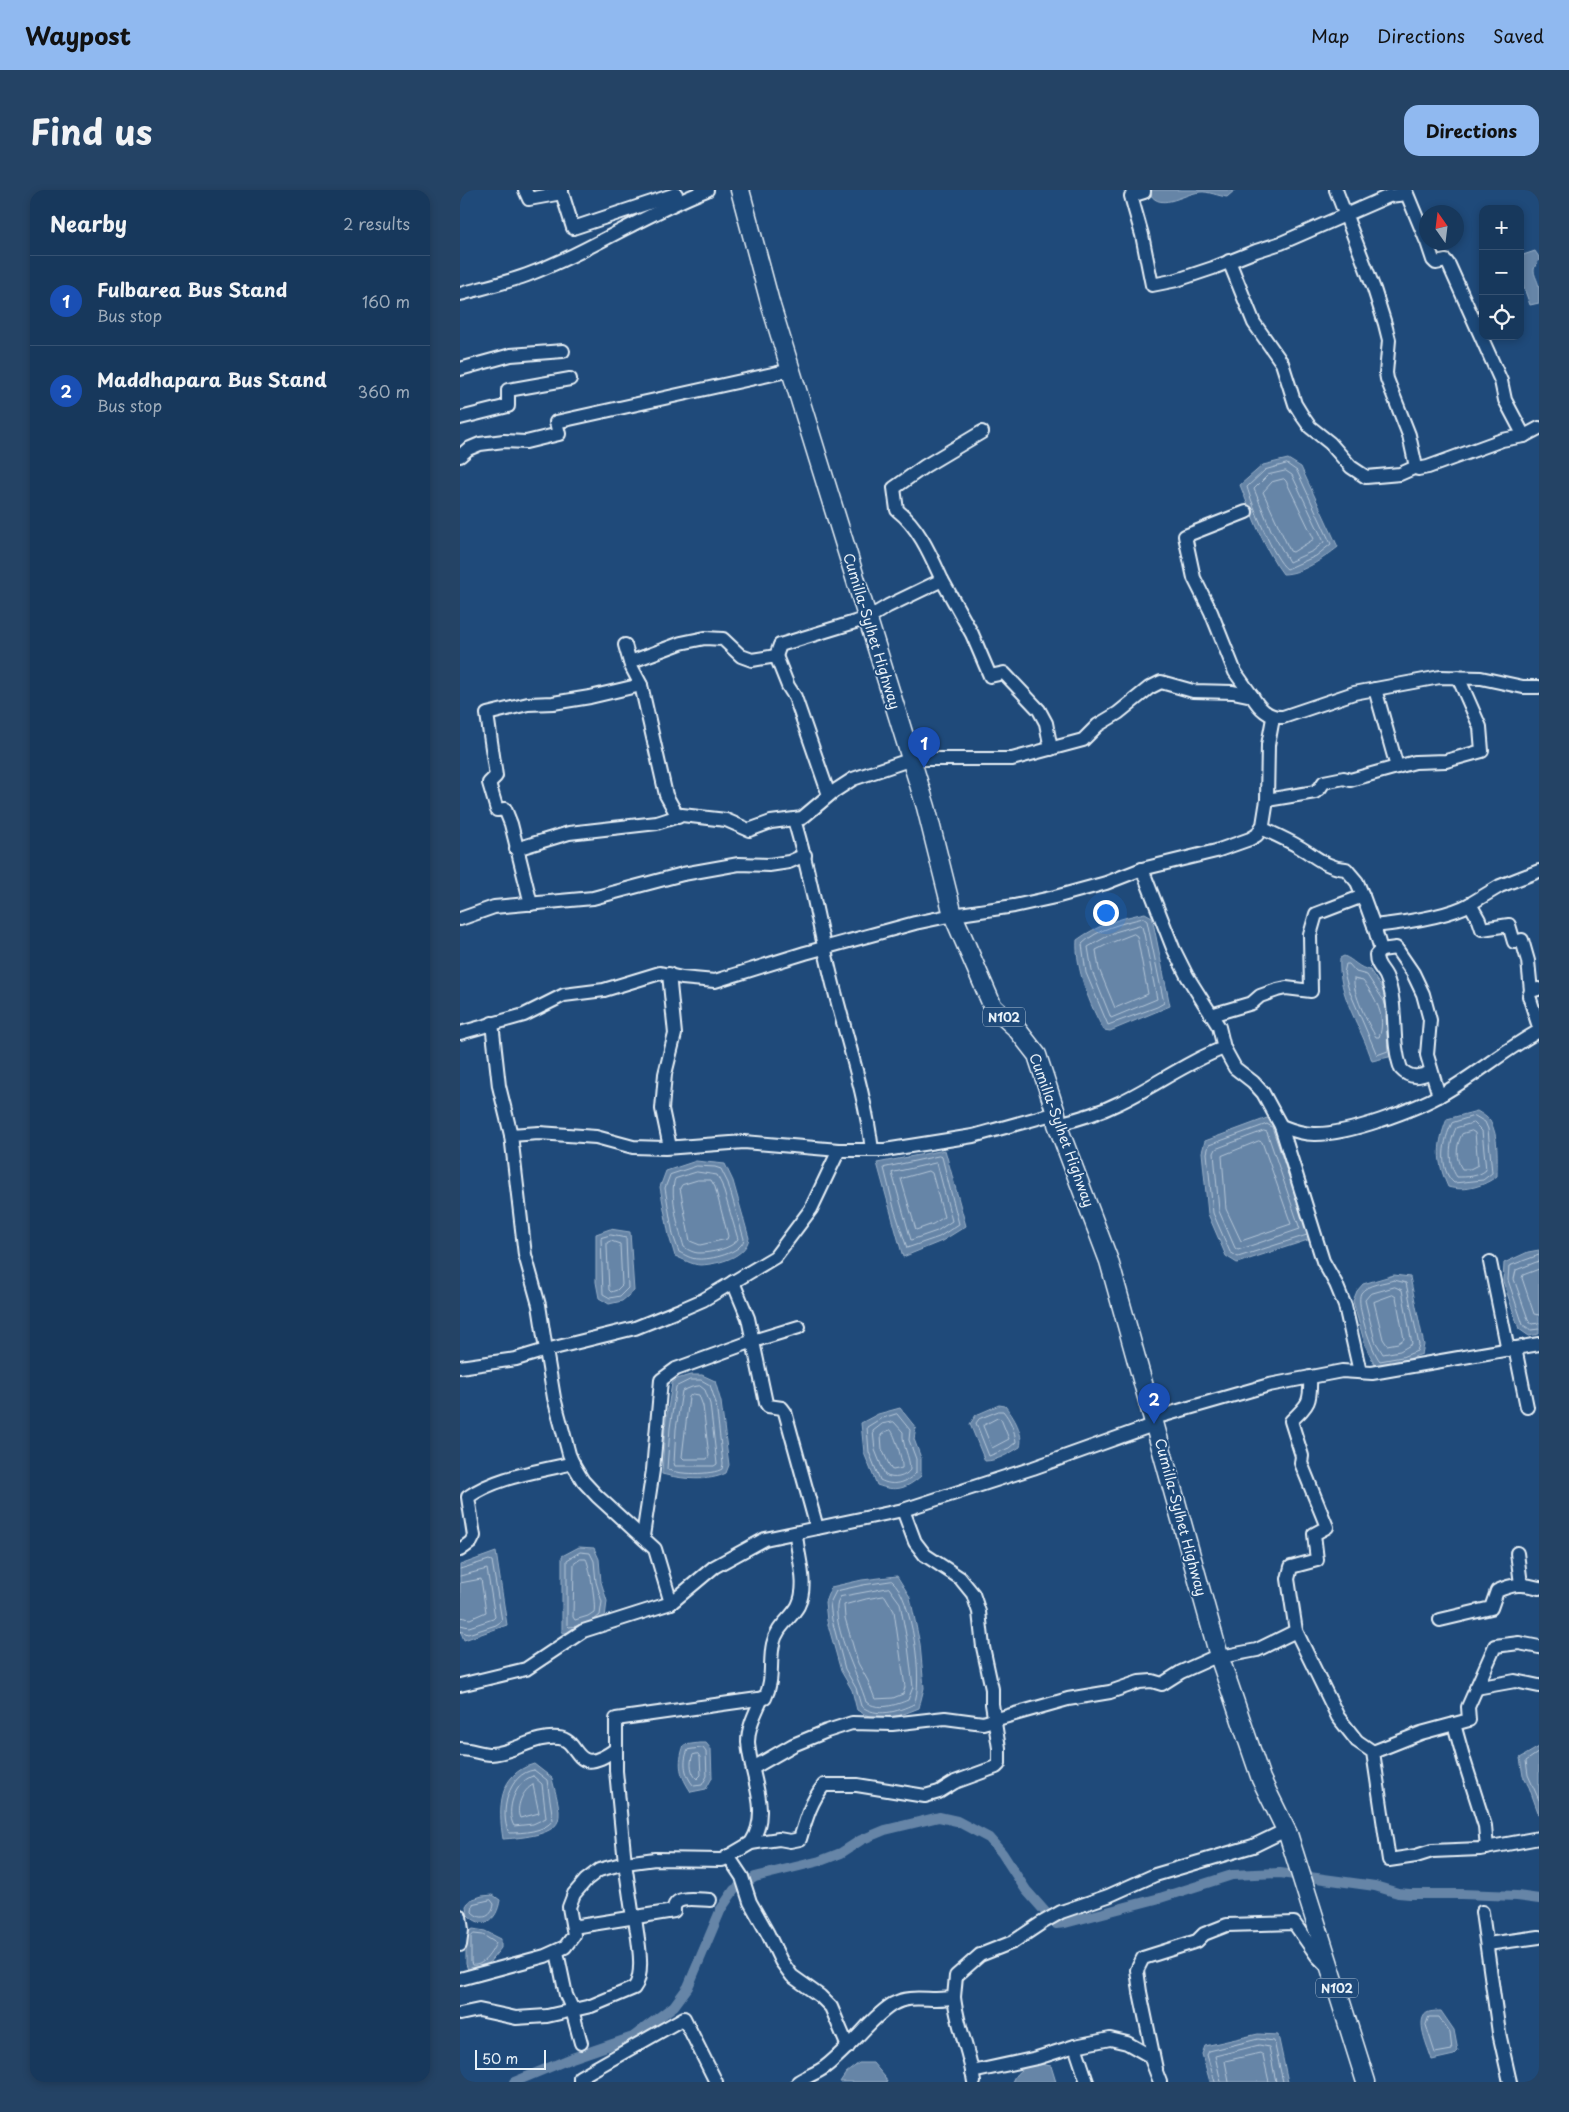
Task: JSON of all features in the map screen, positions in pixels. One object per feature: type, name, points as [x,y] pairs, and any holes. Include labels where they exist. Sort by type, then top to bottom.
[{"type":"highway","name":"Cumilla-Sylhet Highway","points":[[740,190],[771,306],[926,807],[953,915],[993,1007],[1016,1028],[1037,1055],[1057,1118],[1109,1261],[1219,1656],[1261,1778],[1287,1832],[1366,2082]]},
{"type":"street","points":[[525,190],[529,199],[562,191],[573,228],[632,210],[687,190]]},
{"type":"street","points":[[460,294],[526,276],[602,240],[674,202],[707,190]]},
{"type":"street","points":[[1144,190],[1144,192],[1131,196],[1142,235],[1152,285],[1177,280],[1298,236],[1331,222],[1344,214],[1389,196],[1407,194],[1419,222]]},
{"type":"street","points":[[1336,190],[1371,280],[1385,324],[1390,346],[1386,373],[1387,380],[1409,435],[1418,469],[1502,440],[1524,436],[1539,428]]},
{"type":"street","points":[[1430,250],[1436,263],[1446,261],[1449,265],[1501,381],[1505,400],[1524,436]]},
{"type":"street","points":[[1230,261],[1254,323],[1282,363],[1295,404],[1310,427],[1330,443],[1351,467],[1366,477],[1400,474],[1416,466]]},
{"type":"street","points":[[460,369],[512,355],[563,350]]},
{"type":"street","points":[[460,456],[468,449],[480,444],[504,441],[526,442],[558,434],[556,422],[791,370]]},
{"type":"street","points":[[460,418],[508,406],[508,390],[570,379]]},
{"type":"street","points":[[982,432],[912,474],[894,488],[897,510],[907,518],[931,556],[972,634],[990,676],[1004,673],[1039,710],[1046,723],[1051,749]]},
{"type":"street","points":[[1246,512],[1185,536],[1194,578],[1211,612],[1235,672],[1259,707],[1274,718],[1283,717],[1319,704],[1375,689],[1440,678],[1481,678],[1523,687],[1539,687]]},
{"type":"street","points":[[776,656],[780,645],[868,618],[888,606],[942,580]]},
{"type":"street","points":[[630,662],[681,643],[705,638],[723,640],[741,656],[752,660],[776,656]]},
{"type":"street","points":[[626,645],[630,662],[641,685],[666,795],[678,817]]},
{"type":"street","points":[[776,656],[782,666],[788,686],[795,696],[829,795]]},
{"type":"street","points":[[1267,800],[1314,792],[1324,782],[1344,778],[1350,780],[1415,762],[1446,761],[1482,751],[1480,727],[1458,677]]},
{"type":"street","points":[[516,849],[569,833],[657,823],[682,815],[726,820],[748,830],[771,822],[802,818],[829,795],[853,779],[912,760],[1012,759],[1084,740],[1098,725],[1118,713],[1149,688],[1161,682],[1193,691],[1233,692],[1252,696]]},
{"type":"street","points":[[531,904],[505,809],[497,810],[489,783],[496,776],[486,714],[528,704],[580,699],[641,685]]},
{"type":"street","points":[[1375,689],[1397,767]]},
{"type":"street","points":[[460,1033],[524,1015],[564,995],[604,990],[660,972],[682,978],[715,981],[825,948],[953,915],[1014,906],[1055,897],[1106,883],[1142,869],[1234,845],[1257,835],[1261,828],[1267,800],[1268,745],[1274,718]]},
{"type":"street","points":[[794,820],[805,855],[850,1052],[864,1098],[872,1150]]},
{"type":"street","points":[[1261,828],[1302,848],[1321,862],[1336,869],[1346,869],[1357,882],[1381,950]]},
{"type":"street","points":[[460,919],[494,907],[593,898],[683,874],[739,864],[769,865],[789,862],[805,855]]},
{"type":"street","points":[[1142,869],[1173,948],[1187,976],[1219,1027],[1224,1048],[1235,1068],[1253,1082],[1263,1093],[1280,1126],[1323,1261],[1336,1284],[1345,1306],[1360,1372]]},
{"type":"street","points":[[1374,926],[1398,924],[1455,910],[1470,904],[1500,886],[1539,871]]},
{"type":"street","points":[[1212,1015],[1252,1003],[1260,996],[1277,990],[1297,988],[1311,991],[1310,934],[1316,914],[1363,896]]},
{"type":"street","points":[[1470,904],[1480,920],[1482,930],[1509,925],[1514,942],[1522,940],[1535,990],[1529,996],[1539,1026]]},
{"type":"street","points":[[1431,1072],[1421,1077],[1412,1076],[1401,1069],[1397,1058],[1395,1041],[1395,1014],[1385,975],[1376,962],[1376,955],[1381,950],[1396,948],[1413,973],[1423,994],[1430,1020],[1427,1055],[1439,1096]]},
{"type":"street","points":[[669,974],[675,1034],[665,1074],[662,1109],[670,1147]]},
{"type":"street","points":[[492,1023],[499,1086],[511,1135],[525,1255],[539,1305],[554,1398],[573,1463],[583,1481],[655,1549],[671,1603]]},
{"type":"street","points":[[1280,1126],[1302,1132],[1329,1134],[1380,1120],[1439,1096],[1498,1059],[1513,1045],[1539,1031]]},
{"type":"street","points":[[511,1135],[564,1134],[596,1137],[633,1147],[670,1147],[744,1142],[839,1150],[885,1150],[973,1136],[1057,1118],[1094,1115],[1198,1058],[1224,1048]]},
{"type":"street","points":[[460,1367],[509,1360],[635,1328],[703,1300],[775,1257],[811,1209],[839,1150]]},
{"type":"street","points":[[1490,1262],[1527,1407]]},
{"type":"street","points":[[733,1282],[748,1318],[766,1403],[768,1406],[782,1408],[785,1412],[818,1528]]},
{"type":"street","points":[[642,1536],[653,1470],[661,1380],[676,1369],[753,1341],[799,1327]]},
{"type":"street","points":[[460,1684],[526,1669],[583,1631],[671,1603],[714,1567],[765,1539],[903,1510],[1034,1468],[1155,1421],[1269,1385],[1342,1371],[1372,1373],[1539,1344]]},
{"type":"street","points":[[1310,1378],[1311,1398],[1291,1421],[1302,1456],[1302,1463],[1328,1527],[1314,1534],[1317,1560],[1291,1567],[1288,1578],[1296,1631],[1312,1661],[1334,1712],[1357,1741],[1373,1752],[1390,1860],[1416,1856],[1432,1851],[1487,1848],[1539,1838]]},
{"type":"street","points":[[460,1550],[471,1542],[474,1536],[468,1498],[482,1488],[497,1482],[573,1463]]},
{"type":"street","points":[[460,1980],[535,1960],[557,1952],[570,1943],[574,1935],[569,1907],[574,1894],[581,1885],[599,1870],[625,1863],[655,1859],[715,1860],[752,1844],[779,1839],[790,1841],[800,1839],[807,1814],[816,1795],[824,1785],[850,1784],[925,1796],[939,1792],[955,1782],[996,1767],[1000,1760],[992,1689],[983,1647],[979,1612],[973,1594],[960,1578],[924,1555],[915,1542],[903,1510]]},
{"type":"street","points":[[460,2014],[479,2010],[525,2019],[547,2016],[591,2006],[634,1988],[638,1984],[640,1970],[625,1863],[616,1771],[616,1719],[765,1698],[770,1689],[774,1640],[800,1599],[803,1582],[796,1533]]},
{"type":"street","points":[[1517,1553],[1521,1584]]},
{"type":"street","points":[[1440,1620],[1491,1608],[1497,1591],[1509,1586],[1521,1584],[1539,1588]]},
{"type":"street","points":[[753,1768],[794,1745],[852,1723],[892,1724],[945,1718],[984,1723],[1068,1699],[1110,1692],[1139,1682],[1152,1681],[1162,1684],[1181,1672],[1219,1656],[1257,1650],[1296,1631]]},
{"type":"street","points":[[1373,1752],[1421,1733],[1468,1720],[1468,1707],[1495,1646],[1519,1643],[1539,1647]]},
{"type":"street","points":[[1476,1688],[1515,1681],[1539,1686]]},
{"type":"street","points":[[752,1844],[761,1822],[760,1804],[748,1742],[749,1732],[762,1698]]},
{"type":"street","points":[[1454,1724],[1466,1770],[1485,1826],[1487,1848]]},
{"type":"street","points":[[460,1748],[490,1754],[541,1740],[561,1738],[568,1741],[577,1755],[595,1761],[604,1758],[616,1749]]},
{"type":"street","points":[[1156,2069],[1150,2056],[1117,2040],[1110,2039],[1075,2046],[973,2077],[968,2050],[956,2016],[954,1997],[956,1976],[960,1970],[980,1955],[1013,1942],[1040,1924],[1083,1904],[1108,1896],[1155,1876],[1254,1846],[1287,1832]]},
{"type":"street","points":[[728,1856],[742,1877],[750,1902],[781,1961],[792,1976],[820,1996],[831,2007],[848,2047]]},
{"type":"street","points":[[573,1927],[674,1912],[673,1906],[682,1900],[710,1900]]},
{"type":"street","points":[[1482,1912],[1499,2033],[1510,2082]]},
{"type":"street","points":[[460,1916],[462,1930],[460,1945]]},
{"type":"street","points":[[1160,2082],[1140,1992],[1137,1970],[1143,1958],[1197,1941],[1204,1934],[1227,1925],[1294,1923],[1317,1956],[1331,1970]]},
{"type":"street","points":[[1487,1944],[1539,1936]]},
{"type":"street","points":[[557,1952],[566,1995],[581,2043]]},
{"type":"street","points":[[798,2082],[825,2067],[872,2022],[894,2004],[910,2000],[938,1998],[945,2000],[954,1997]]},
{"type":"street","points":[[580,2082],[580,2077],[684,2018],[716,2082]]},
{"type":"street","points":[[1075,2046],[1086,2082]]},
{"type":"water","points":[[1148,190],[1235,190],[1227,197],[1200,192],[1164,202],[1152,197]]},
{"type":"water","points":[[1535,251],[1539,257],[1539,261],[1534,268],[1534,274],[1539,287],[1539,303],[1530,305],[1524,288],[1524,255]]},
{"type":"water","points":[[1288,459],[1301,467],[1338,547],[1305,568],[1283,574],[1264,543],[1240,485],[1263,465]]},
{"type":"water","points":[[1145,913],[1152,917],[1170,1006],[1110,1031],[1104,1030],[1084,986],[1078,962],[1077,940],[1093,930],[1110,923]]},
{"type":"water","points":[[1344,956],[1362,968],[1370,970],[1389,999],[1393,1056],[1372,1061],[1342,985],[1340,958]]},
{"type":"water","points":[[1477,1111],[1490,1121],[1495,1133],[1497,1176],[1486,1183],[1474,1187],[1461,1189],[1448,1187],[1441,1169],[1439,1153],[1441,1137],[1447,1119]]},
{"type":"water","points":[[1267,1118],[1275,1122],[1311,1239],[1237,1263],[1226,1256],[1208,1214],[1202,1152],[1205,1141]]},
{"type":"water","points":[[945,1150],[966,1226],[942,1241],[903,1257],[877,1163]]},
{"type":"water","points":[[696,1161],[725,1164],[733,1181],[749,1238],[747,1245],[737,1255],[716,1263],[701,1265],[675,1256],[669,1236],[660,1187],[666,1171]]},
{"type":"water","points":[[610,1229],[630,1232],[634,1291],[622,1301],[609,1304],[599,1298],[596,1282],[596,1234]]},
{"type":"water","points":[[1539,1250],[1539,1334],[1529,1336],[1519,1329],[1503,1281],[1504,1263],[1528,1252]]},
{"type":"water","points":[[1394,1275],[1410,1277],[1424,1345],[1422,1354],[1403,1361],[1376,1367],[1365,1345],[1353,1301],[1357,1291],[1363,1284]]},
{"type":"water","points":[[690,1375],[702,1375],[715,1381],[721,1402],[729,1465],[726,1473],[712,1478],[695,1479],[662,1474],[665,1427],[672,1383],[677,1379]]},
{"type":"water","points":[[999,1405],[1005,1406],[1015,1420],[1021,1437],[1020,1447],[999,1458],[985,1461],[970,1424],[976,1415]]},
{"type":"water","points":[[900,1408],[916,1428],[914,1439],[921,1458],[921,1476],[910,1484],[895,1489],[877,1485],[864,1453],[861,1423],[878,1414]]},
{"type":"water","points":[[579,1547],[594,1548],[599,1559],[601,1582],[607,1601],[605,1618],[574,1632],[562,1633],[562,1556]]},
{"type":"water","points":[[496,1552],[507,1625],[464,1640],[460,1630],[460,1565]]},
{"type":"water","points":[[897,1576],[910,1597],[920,1644],[924,1688],[919,1708],[888,1718],[872,1717],[857,1710],[852,1690],[841,1671],[827,1621],[825,1602],[831,1587],[862,1580]]},
{"type":"water","points":[[706,1743],[711,1749],[712,1778],[706,1789],[691,1792],[682,1775],[680,1764],[684,1745]]},
{"type":"water","points":[[1539,1747],[1539,1815],[1523,1776],[1520,1758]]},
{"type":"water","points":[[534,1764],[552,1778],[558,1805],[558,1821],[555,1826],[542,1833],[503,1839],[501,1804],[507,1784],[522,1769]]},
{"type":"water","points":[[493,1895],[500,1900],[496,1913],[488,1921],[484,1923],[478,1922],[467,1914],[466,1906],[470,1900]]},
{"type":"water","points":[[473,1929],[485,1931],[501,1939],[501,1948],[484,1969],[468,1970],[466,1964],[466,1933]]},
{"type":"water","points":[[1441,2011],[1454,2030],[1458,2051],[1454,2055],[1432,2060],[1423,2034],[1422,2020],[1424,2015],[1429,2012]]},
{"type":"water","points":[[1258,2034],[1278,2035],[1288,2082],[1210,2082],[1202,2054],[1205,2046]]},
{"type":"water","points":[[859,2063],[873,2063],[887,2082],[840,2082],[846,2073]]},
{"type":"water","points":[[1040,2064],[1051,2066],[1056,2082],[1012,2082],[1023,2069]]},
{"type":"waterway","points":[[514,2082],[572,2058],[633,2037],[674,2006],[688,1987],[721,1909],[734,1890],[755,1877],[820,1861],[841,1853],[861,1840],[885,1830],[939,1817],[957,1821],[989,1838],[1002,1853],[1026,1890],[1056,1924],[1160,1898],[1232,1875],[1280,1873],[1375,1886],[1398,1893],[1517,1896],[1539,1899]]},
{"type":"place","name":"Fulbarea Bus Stand","points":[[924,768]]},
{"type":"place","name":"Maddhapara Bus Stand","points":[[1154,1424]]}]
